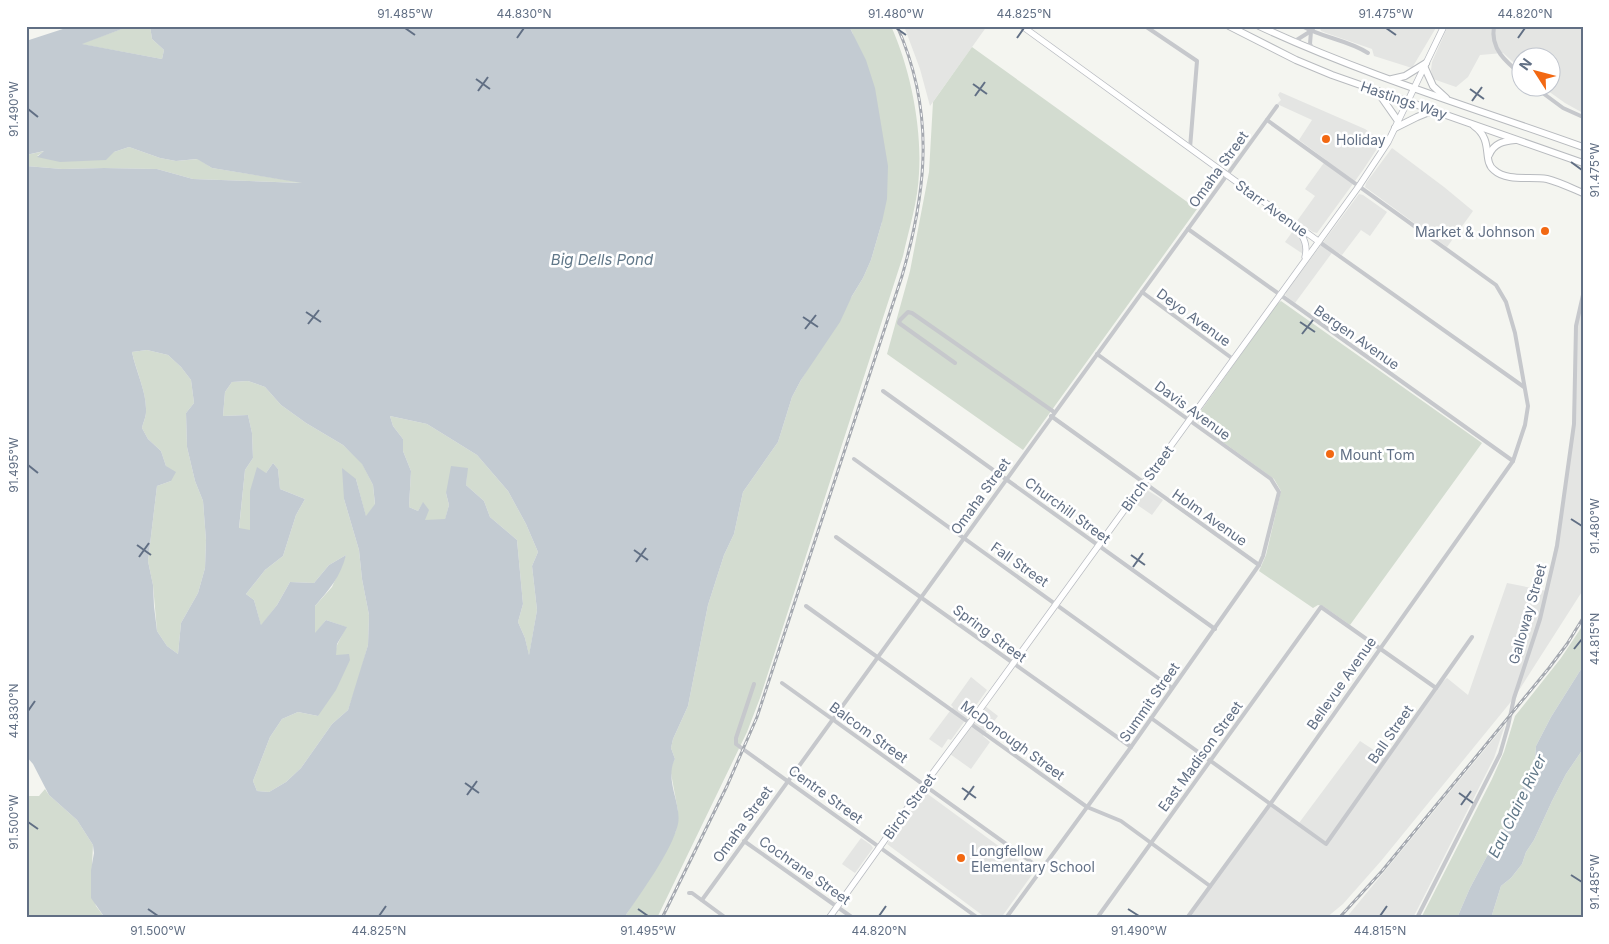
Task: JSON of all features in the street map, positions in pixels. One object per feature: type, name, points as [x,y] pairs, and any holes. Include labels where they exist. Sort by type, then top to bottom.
[{"type":"main road","name":"Starr Avenue","points":[[1022,26],[1318,242]]},
{"type":"main road","name":"Hastings Way","points":[[1229,26],[1296,60],[1332,75],[1583,163]]},
{"type":"main road","name":"Hastings Way","points":[[1259,26],[1315,52],[1583,147]]},
{"type":"main road","name":"Birch Street","points":[[829,918],[1359,186],[1382,152],[1395,128],[1444,26]]},
{"type":"main road","points":[[1392,79],[1405,76],[1425,65],[1433,86],[1448,100]]},
{"type":"main road","points":[[1376,90],[1398,121]]},
{"type":"main road","points":[[1395,128],[1434,110]]},
{"type":"main road","points":[[1469,123],[1481,131],[1487,145],[1492,168],[1503,175],[1547,180],[1583,194]]},
{"type":"main road","points":[[1489,156],[1490,151],[1499,144],[1518,140]]},
{"type":"main road","points":[[1295,225],[1305,243],[1306,252],[1303,262]]},
{"type":"street","points":[[1145,26],[1197,61],[1190,148]]},
{"type":"street","points":[[1302,26],[1368,53]]},
{"type":"street","points":[[1294,42],[1311,31],[1315,26]]},
{"type":"street","points":[[1494,26],[1492,34],[1494,44],[1501,56],[1512,66]]},
{"type":"street","points":[[1311,31],[1310,44],[1315,52]]},
{"type":"street","points":[[1550,98],[1563,108],[1583,117]]},
{"type":"street","name":"Omaha Street","points":[[702,900],[1277,106]]},
{"type":"street","name":"Bellevue Avenue","points":[[1187,918],[1514,461],[1525,425],[1528,406],[1515,333],[1506,302],[1496,285],[1266,120]]},
{"type":"street","name":"Bergen Avenue","points":[[1188,229],[1279,296],[1514,461]]},
{"type":"street","name":"Starr Avenue","points":[[1318,242],[1524,387]]},
{"type":"street","name":"Deyo Avenue","points":[[1142,292],[1233,359]]},
{"type":"street","name":"Galloway Street","points":[[1417,918],[1500,754],[1514,698],[1542,610],[1557,546],[1571,453],[1575,414],[1576,326],[1583,295]]},
{"type":"street","name":"Holm Avenue","points":[[956,363],[899,323],[900,320],[908,312],[912,313],[1053,414],[1143,483],[1259,565]]},
{"type":"street","name":"Davis Avenue","points":[[1097,354],[1276,484]]},
{"type":"street","name":"Churchill Street","points":[[883,391],[1215,629]]},
{"type":"street","name":"Fall Street","points":[[854,460],[1172,688]]},
{"type":"street","name":"Summit Street","points":[[1006,918],[1215,629],[1259,565],[1279,492],[1276,484]]},
{"type":"street","name":"Spring Street","points":[[836,537],[1130,747]]},
{"type":"street","name":"McDonough Street","points":[[806,606],[1086,807],[1121,821],[1210,886]]},
{"type":"street","name":"East Madison Street","points":[[1097,918],[1321,607],[1380,648]]},
{"type":"street","name":"Ball Street","points":[[1271,803],[1326,844],[1472,637]]},
{"type":"street","points":[[1380,648],[1436,688]]},
{"type":"street","name":"Balcom Street","points":[[782,683],[1041,869]]},
{"type":"street","name":"Centre Street","points":[[754,684],[736,738],[736,744],[978,918]]},
{"type":"street","points":[[1151,718],[1271,803]]},
{"type":"street","name":"Cochrane Street","points":[[744,841],[853,918]]},
{"type":"street","points":[[689,893],[692,893],[726,918]]},
{"type":"shaded area","points":[[130,26],[150,26],[152,39],[164,50],[162,59],[80,44]]},
{"type":"shaded area","points":[[849,26],[891,26],[909,79],[919,136],[919,173],[915,204],[903,256],[760,698],[747,732],[657,918],[624,918],[662,858],[676,831],[678,811],[670,768],[675,759],[671,748],[673,739],[688,706],[708,605],[724,555],[734,534],[743,492],[778,442],[792,397],[863,278],[871,260],[882,222],[853,34]]},
{"type":"shaded area","points":[[904,26],[987,26],[930,106],[920,69]]},
{"type":"shaded area","points":[[1319,26],[1437,26],[1412,68],[1374,56],[1372,49],[1321,31]]},
{"type":"shaded area","points":[[1448,26],[1583,26],[1583,113],[1558,98],[1562,98],[1562,48],[1512,48],[1512,61],[1503,53],[1480,55],[1468,77],[1456,87],[1433,79],[1432,62]]},
{"type":"shaded area","points":[[972,47],[1197,209],[1023,450],[887,354],[910,271],[929,172],[933,102]]},
{"type":"shaded area","points":[[1280,92],[1365,129],[1382,141],[1317,233],[1297,221],[1315,196],[1305,189],[1326,160],[1299,140],[1312,120],[1277,104],[1281,100],[1278,95]]},
{"type":"shaded area","points":[[129,147],[160,158],[176,161],[198,159],[212,168],[306,183],[193,179],[157,169],[62,169],[26,166],[26,155],[45,151],[37,156],[114,152]]},
{"type":"shaded area","points":[[1392,148],[1473,211],[1447,247],[1365,187]]},
{"type":"shaded area","points":[[1359,194],[1387,212],[1370,236],[1361,230],[1342,255],[1334,250],[1295,303],[1285,295],[1286,292]]},
{"type":"shaded area","points":[[1295,228],[1302,235],[1306,256],[1285,242]]},
{"type":"shaded area","points":[[1583,295],[1583,590],[1514,698],[1381,861],[1343,904],[1326,918],[1187,918],[1271,803],[1299,823],[1360,741],[1386,758],[1436,688],[1447,678],[1468,695],[1507,583],[1547,591],[1571,453],[1576,326]]},
{"type":"shaded area","points":[[1281,301],[1482,443],[1350,625],[1323,606],[1318,605],[1313,608],[1259,571],[1266,555],[1281,491],[1274,479],[1220,440],[1195,419],[1276,305]]},
{"type":"shaded area","points":[[147,350],[168,355],[181,367],[191,380],[194,403],[186,413],[187,447],[195,481],[203,501],[206,540],[205,568],[198,593],[181,623],[178,654],[167,646],[157,631],[153,585],[148,561],[157,486],[171,481],[161,451],[148,439],[142,428],[146,414],[146,405],[132,352]]},
{"type":"shaded area","points":[[248,381],[265,387],[281,405],[306,423],[343,445],[362,463],[373,485],[375,505],[366,517],[356,479],[344,499],[359,550],[369,615],[368,645],[348,710],[332,724],[301,768],[286,782],[269,792],[257,791],[253,781],[270,737],[282,719],[298,712],[318,716],[337,645],[346,627],[326,620],[315,634],[315,606],[332,587],[346,555],[329,565],[314,583],[290,582],[277,605],[261,626],[254,600],[246,594],[265,570],[283,556],[296,515],[305,499],[280,489],[278,469],[273,463],[266,473],[250,531],[239,529],[245,470],[253,458],[252,433],[248,415],[223,416],[225,392],[232,382]]},
{"type":"shaded area","points":[[390,416],[427,424],[477,455],[508,491],[526,524],[538,552],[532,566],[537,610],[529,656],[525,638],[518,622],[523,604],[517,540],[490,517],[484,501],[466,485],[467,468],[446,493],[449,505],[445,520],[425,520],[423,503],[418,511],[409,507],[411,471],[403,451],[403,439],[393,426]]},
{"type":"shaded area","points":[[1144,488],[1163,500],[1152,515],[1133,502]]},
{"type":"shaded area","points":[[1583,625],[1583,666],[1551,717],[1536,746],[1535,759],[1512,812],[1497,843],[1487,856],[1470,888],[1457,918],[1421,918],[1492,779],[1504,752],[1515,716],[1561,658]]},
{"type":"shaded area","points":[[971,677],[987,690],[951,740],[948,739],[942,748],[929,739],[953,707],[951,705]]},
{"type":"shaded area","points":[[985,706],[998,716],[983,736],[990,742],[971,769],[950,754]]},
{"type":"shaded area","points":[[1505,725],[1494,758],[1413,918],[1346,918]]},
{"type":"shaded area","points":[[1583,749],[1583,918],[1491,918],[1501,886],[1511,878],[1522,864],[1526,852],[1534,840],[1566,774]]},
{"type":"shaded area","points":[[45,789],[49,795],[77,820],[93,845],[91,885],[96,906],[105,918],[26,918],[26,796],[39,796]]},
{"type":"shaded area","name":"Longfellow Elementary School","points":[[925,792],[1034,872],[1001,918],[986,918],[887,844]]},
{"type":"shaded area","points":[[861,838],[873,848],[855,873],[842,864]]},
{"type":"water","name":"Big Dells Pond","points":[[72,26],[130,26],[82,44],[162,59],[164,50],[152,39],[150,26],[849,26],[866,60],[875,88],[888,166],[887,199],[882,222],[871,260],[863,278],[840,322],[801,380],[792,397],[778,442],[743,492],[734,534],[724,555],[708,605],[688,706],[673,739],[671,748],[675,759],[671,775],[672,784],[679,816],[675,835],[647,885],[624,918],[105,918],[91,898],[93,845],[77,820],[49,795],[33,764],[26,756],[26,166],[62,169],[157,169],[193,179],[302,183],[212,168],[197,159],[176,161],[160,158],[129,147],[114,152],[106,160],[60,162],[37,157],[44,151],[26,155],[26,41]],"holes":[[[147,350],[168,355],[181,367],[191,380],[194,403],[186,413],[187,447],[195,481],[203,501],[206,540],[205,568],[198,593],[181,623],[178,654],[167,646],[157,631],[153,585],[148,561],[157,486],[171,481],[176,472],[166,466],[161,451],[148,439],[142,428],[146,414],[146,404],[132,352]],[[248,381],[265,387],[281,405],[306,423],[343,445],[362,464],[373,485],[375,504],[366,516],[356,479],[342,468],[344,499],[359,550],[369,615],[368,645],[348,710],[332,724],[301,768],[286,782],[269,792],[257,791],[253,781],[270,737],[282,719],[298,712],[318,716],[336,690],[350,660],[349,654],[336,655],[337,644],[347,627],[326,620],[315,633],[315,606],[338,576],[346,555],[329,565],[314,583],[290,582],[277,605],[261,625],[254,600],[246,594],[265,570],[283,556],[296,515],[305,499],[280,489],[278,469],[273,463],[266,473],[257,467],[250,491],[250,530],[239,528],[245,470],[253,458],[252,433],[248,415],[223,416],[225,392],[232,382]],[[390,416],[427,424],[477,455],[508,491],[526,524],[538,552],[532,566],[537,610],[529,655],[525,638],[518,622],[523,604],[517,540],[490,517],[484,501],[466,485],[468,468],[451,466],[446,493],[449,505],[445,519],[425,520],[429,510],[423,502],[418,511],[409,507],[411,471],[403,451],[403,439],[393,426]]]},
{"type":"water","name":"Eau Claire River","points":[[1583,666],[1583,749],[1566,774],[1534,840],[1526,852],[1522,864],[1511,878],[1501,886],[1491,918],[1457,918],[1470,888],[1487,856],[1497,843],[1512,812],[1535,759],[1536,746],[1551,717]]},
{"type":"railway","points":[[662,918],[727,786],[757,717],[911,244],[921,182],[922,120],[909,58],[897,26]]},
{"type":"railway","points":[[1339,918],[1382,871],[1549,668],[1583,618]]},
{"type":"place","name":"Holiday","points":[[1326,139]]},
{"type":"place","name":"Market & Johnson","points":[[1545,231]]},
{"type":"place","name":"Mount Tom","points":[[1330,454]]},
{"type":"place","name":"Longfellow Elementary School","points":[[961,858]]}]
